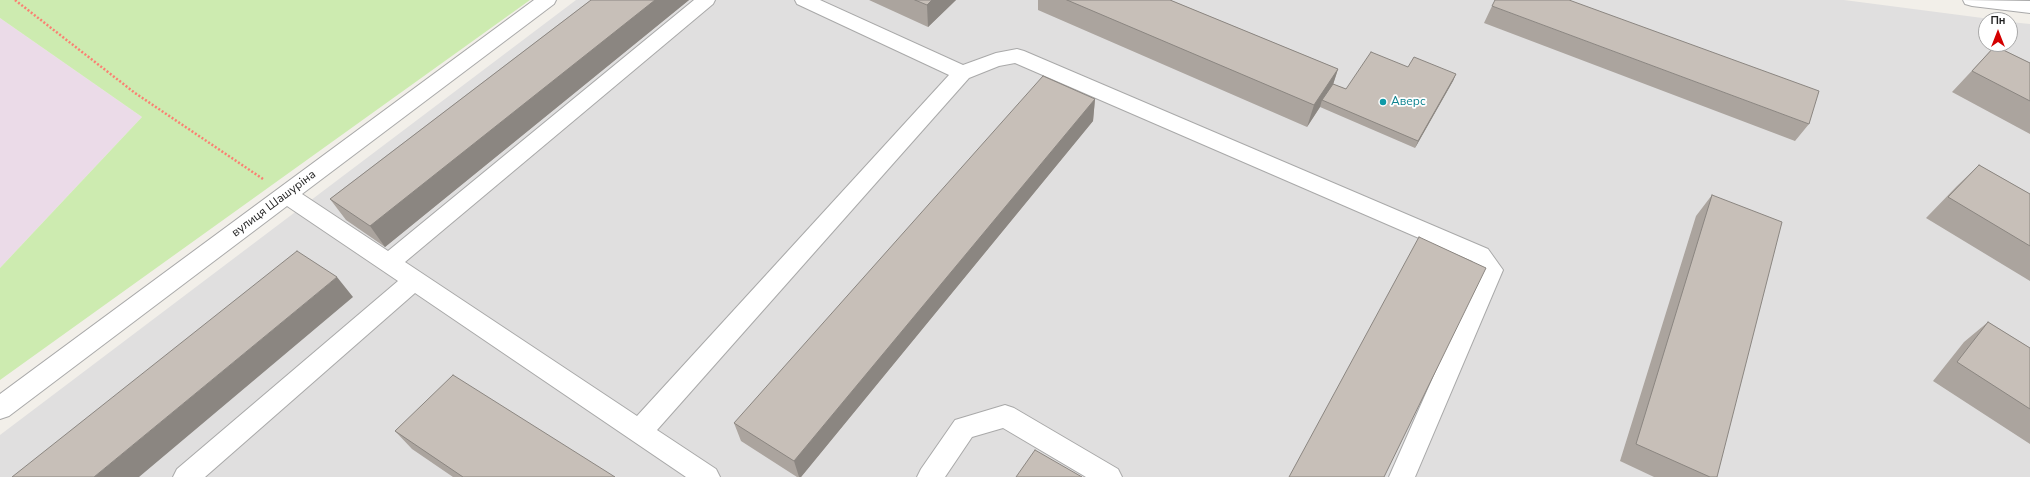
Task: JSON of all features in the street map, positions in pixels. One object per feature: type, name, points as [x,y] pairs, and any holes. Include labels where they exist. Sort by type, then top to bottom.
[{"type":"street","name":"вулиця Шашуріна","points":[[0,408],[547,0]]},
{"type":"street","points":[[389,263],[706,0]]},
{"type":"street","points":[[804,0],[962,73]]},
{"type":"street","points":[[1972,0],[2030,7]]},
{"type":"street","points":[[640,431],[962,73],[996,60],[1017,56],[1480,255],[1492,270],[1402,477]]},
{"type":"street","points":[[287,195],[707,477]]},
{"type":"street","points":[[186,477],[415,280]]},
{"type":"street","points":[[930,477],[964,428],[1005,416],[1109,477]]},
{"type":"path","points":[[15,0],[135,93],[287,195]]},
{"type":"shaded area","points":[[576,0],[1844,0],[1978,17],[1978,52],[2018,52],[2018,23],[2030,24],[2030,477],[0,477],[0,435]]},
{"type":"shaded area","points":[[0,18],[142,117],[0,268]]},
{"type":"green space","points":[[0,0],[530,0],[0,380],[0,268],[142,117],[0,18]]},
{"type":"building","points":[[591,0],[655,0],[370,226],[330,199]]},
{"type":"building","points":[[915,0],[932,0],[927,5]]},
{"type":"building","points":[[1067,0],[1170,0],[1338,69],[1314,105]]},
{"type":"building","points":[[1495,0],[1569,0],[1819,91],[1809,124],[1492,6]]},
{"type":"building","name":"Аверс","points":[[1371,52],[1408,67],[1414,57],[1456,74],[1418,141],[1322,100],[1333,84],[1346,89]]},
{"type":"building","points":[[1989,52],[2007,52],[2030,63],[2030,101],[1972,71]]},
{"type":"building","points":[[1043,76],[1095,99],[794,461],[734,423]]},
{"type":"building","points":[[1979,165],[2030,194],[2030,246],[1948,197]]},
{"type":"building","points":[[1712,195],[1782,222],[1717,477],[1710,477],[1636,444]]},
{"type":"building","points":[[1419,237],[1486,268],[1384,477],[1289,477]]},
{"type":"building","points":[[297,251],[337,277],[94,477],[12,477]]},
{"type":"building","points":[[1988,322],[2030,348],[2030,409],[1957,362]]},
{"type":"building","points":[[453,375],[615,477],[463,477],[395,431]]},
{"type":"building","points":[[1035,450],[1082,477],[1016,477]]},
{"type":"place","name":"Аверс","points":[[1383,102]]}]
